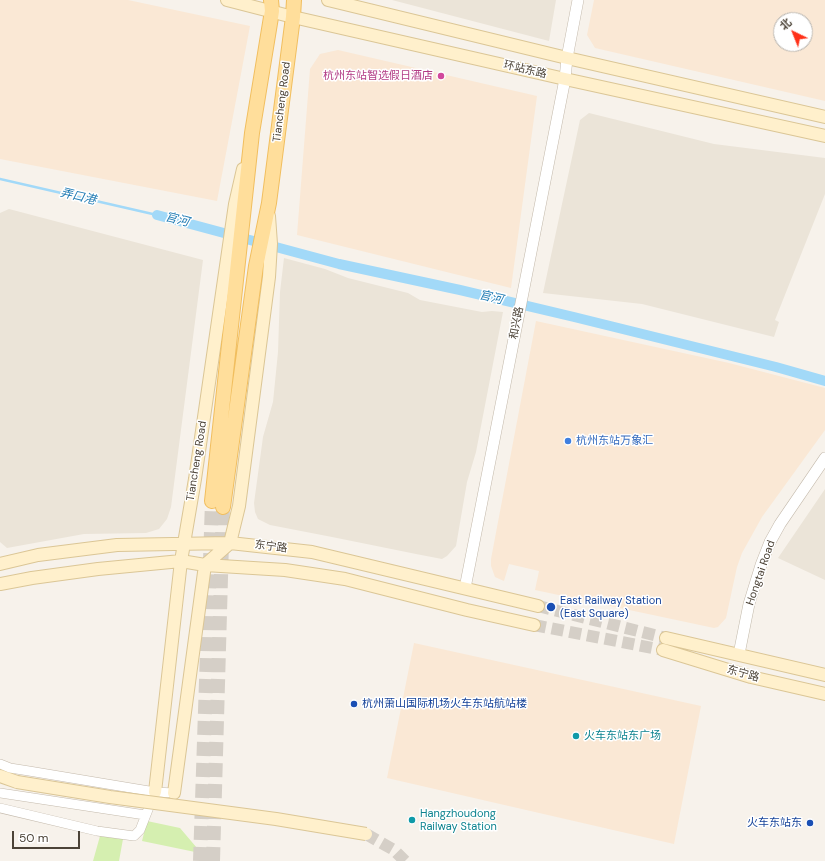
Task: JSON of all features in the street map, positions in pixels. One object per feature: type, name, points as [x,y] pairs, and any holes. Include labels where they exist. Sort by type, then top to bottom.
[{"type":"main road","name":"环站东路","points":[[227,0],[272,6],[293,17],[825,136]]},
{"type":"main road","name":"Tiancheng Road","points":[[233,256],[217,504],[263,264],[265,224],[269,203],[294,0]]},
{"type":"main road","name":"环站东路","points":[[328,0],[566,58],[825,117]]},
{"type":"main road","name":"Tiancheng Road","points":[[155,792],[181,561],[233,256],[238,216],[272,6]]},
{"type":"main road","name":"Tiancheng Road","points":[[263,264],[271,244],[269,203]]},
{"type":"main road","name":"Tiancheng Road","points":[[230,542],[239,506],[270,277],[263,264]]},
{"type":"main road","name":"东宁路","points":[[0,564],[38,555],[118,545],[230,542],[312,552],[538,606]]},
{"type":"main road","points":[[174,793],[205,565],[230,542]]},
{"type":"main road","name":"东宁路","points":[[0,584],[98,569],[181,561],[205,565],[285,570],[345,579],[467,610],[534,625]]},
{"type":"main road","name":"东宁路","points":[[666,638],[825,675]]},
{"type":"main road","name":"东宁路","points":[[663,650],[751,677],[825,694]]},
{"type":"main road","points":[[0,776],[17,782],[110,797],[276,819],[366,834]]},
{"type":"street","name":"和兴路","points":[[465,588],[565,79],[566,58],[578,0]]},
{"type":"street","name":"Hongtai Road","points":[[739,654],[749,604],[770,542],[780,524],[825,458]]},
{"type":"street","points":[[0,764],[29,772],[155,792],[174,793]]},
{"type":"street","points":[[0,808],[97,831],[134,836],[140,830],[155,792]]},
{"type":"street","points":[[0,793],[145,815]]},
{"type":"shaded area","points":[[0,0],[128,0],[250,26],[217,201],[0,159]]},
{"type":"shaded area","points":[[392,0],[556,0],[549,41]]},
{"type":"shaded area","points":[[594,0],[825,0],[825,101],[595,48],[587,35]]},
{"type":"shaded area","points":[[338,50],[537,96],[511,288],[297,235],[310,69],[320,54]]},
{"type":"shaded area","points":[[589,113],[714,144],[825,158],[825,194],[775,320],[779,322],[774,337],[642,304],[543,293],[580,120]]},
{"type":"shaded area","points":[[9,209],[203,260],[171,507],[167,519],[159,529],[146,533],[84,534],[7,548],[0,542],[0,213]]},
{"type":"shaded area","points":[[284,258],[325,269],[348,278],[408,293],[420,300],[482,312],[503,312],[476,452],[467,482],[456,546],[447,556],[442,559],[270,525],[258,519],[255,512],[254,503],[263,437],[273,402],[278,352],[280,292]]},
{"type":"shaded area","name":"杭州东站万象汇","points":[[536,321],[729,363],[825,388],[825,430],[762,517],[742,553],[737,567],[726,618],[718,627],[714,628],[535,590],[539,571],[509,564],[504,581],[495,577],[491,566],[491,559]]},
{"type":"shaded area","points":[[825,489],[825,580],[778,558]]},
{"type":"shaded area","points":[[414,643],[701,706],[674,844],[387,778]]},
{"type":"green space","points":[[147,821],[180,828],[197,848],[216,852],[214,861],[199,861],[200,853],[142,841]]},
{"type":"green space","points":[[100,836],[123,839],[119,861],[93,861]]},
{"type":"waterway","name":"弄口港","points":[[0,179],[157,215]]},
{"type":"waterway","name":"官河","points":[[157,215],[339,264],[460,290],[574,317],[776,367],[825,381]]},
{"type":"tunnel","points":[[200,861],[212,501]]},
{"type":"tunnel","points":[[213,861],[223,507]]},
{"type":"tunnel","points":[[538,606],[666,638]]},
{"type":"tunnel","points":[[534,625],[663,650]]},
{"type":"tunnel","points":[[366,834],[394,850],[405,861]]},
{"type":"place","name":"杭州东站智选假日酒店","points":[[441,76]]},
{"type":"place","name":"杭州东站万象汇","points":[[568,441]]},
{"type":"place","name":"East Railway Station (East Square)","points":[[551,607]]},
{"type":"place","name":"杭州萧山国际机场火车东站航站楼","points":[[354,704]]},
{"type":"place","name":"火车东站东广场","points":[[576,736]]},
{"type":"place","name":"Hangzhoudong Railway Station","points":[[412,820]]},
{"type":"place","name":"火车东站东","points":[[810,823]]}]
